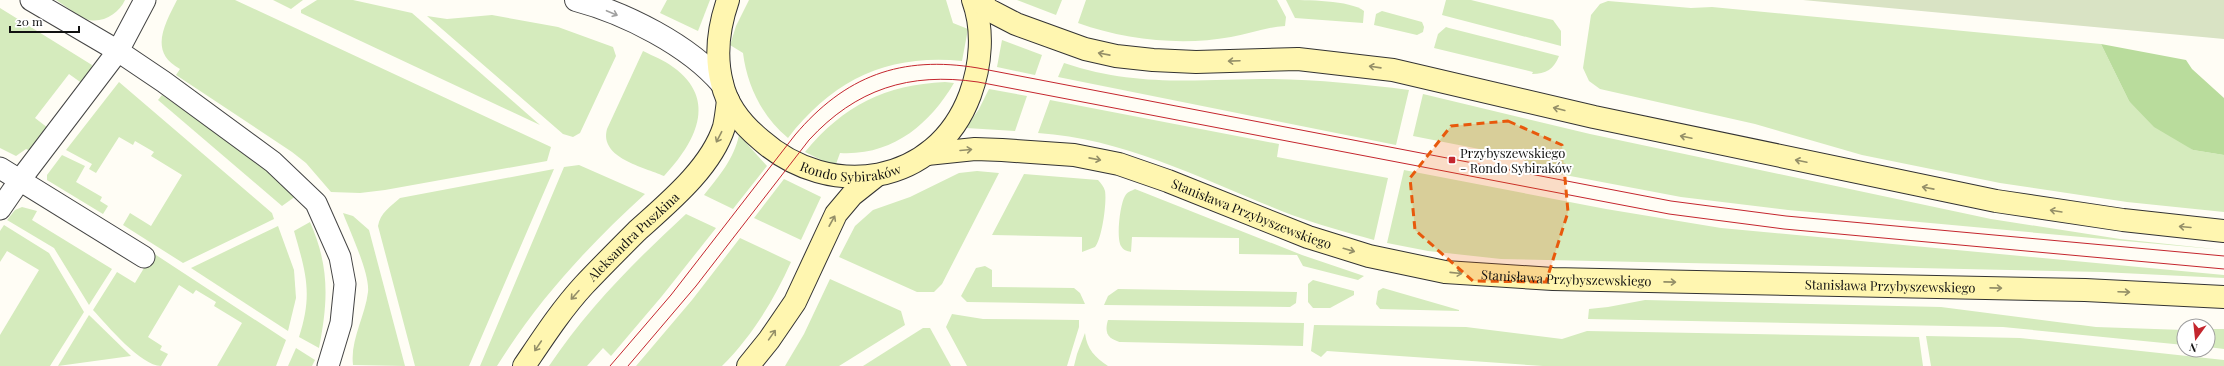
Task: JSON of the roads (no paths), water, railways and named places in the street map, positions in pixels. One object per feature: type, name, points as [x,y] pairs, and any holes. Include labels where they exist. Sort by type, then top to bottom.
[{"type":"main road","points":[[725,92],[719,47],[721,28],[728,0]]},
{"type":"main road","name":"Rondo Sybiraków","points":[[725,92],[753,133],[785,158],[820,173],[857,177],[876,176],[904,168],[927,154],[954,126],[968,101],[975,81],[980,39],[978,21],[973,0]]},
{"type":"main road","points":[[979,0],[989,10],[1016,24],[1085,49],[1116,56],[1153,60],[1196,62],[1298,59],[1393,70],[1594,117],[1996,201],[2123,220],[2224,231]]},
{"type":"main road","name":"Aleksandra Puszkina","points":[[524,366],[551,326],[579,291],[621,247],[667,205],[710,154],[724,128],[725,92]]},
{"type":"main road","name":"Stanisława Przybyszewskiego","points":[[927,154],[975,149],[1002,150],[1074,156],[1119,164],[1168,181],[1308,237],[1370,256],[1445,272],[1546,279],[1994,288],[2224,297]]},
{"type":"main road","points":[[748,366],[769,340],[794,302],[836,214],[852,195],[876,176]]},
{"type":"street","points":[[31,0],[118,51],[164,82],[273,162],[316,203],[340,257],[345,284],[341,323],[328,366]]},
{"type":"street","points":[[0,209],[20,180],[118,51],[145,0]]},
{"type":"street","points":[[576,0],[615,14],[670,42],[702,64],[725,92]]},
{"type":"street","points":[[0,168],[144,257]]},
{"type":"tram line","points":[[610,366],[671,295],[795,135],[814,115],[834,98],[855,84],[876,74],[899,68],[924,65],[950,65],[978,68],[1671,201],[1786,216],[2224,256]]},
{"type":"tram line","points":[[628,366],[696,286],[809,140],[827,122],[846,108],[885,88],[929,80],[978,82],[1669,214],[1784,229],[2224,269]]},
{"type":"place","name":"Przybyszewskiego - Rondo Sybiraków","points":[[1452,160]]}]
